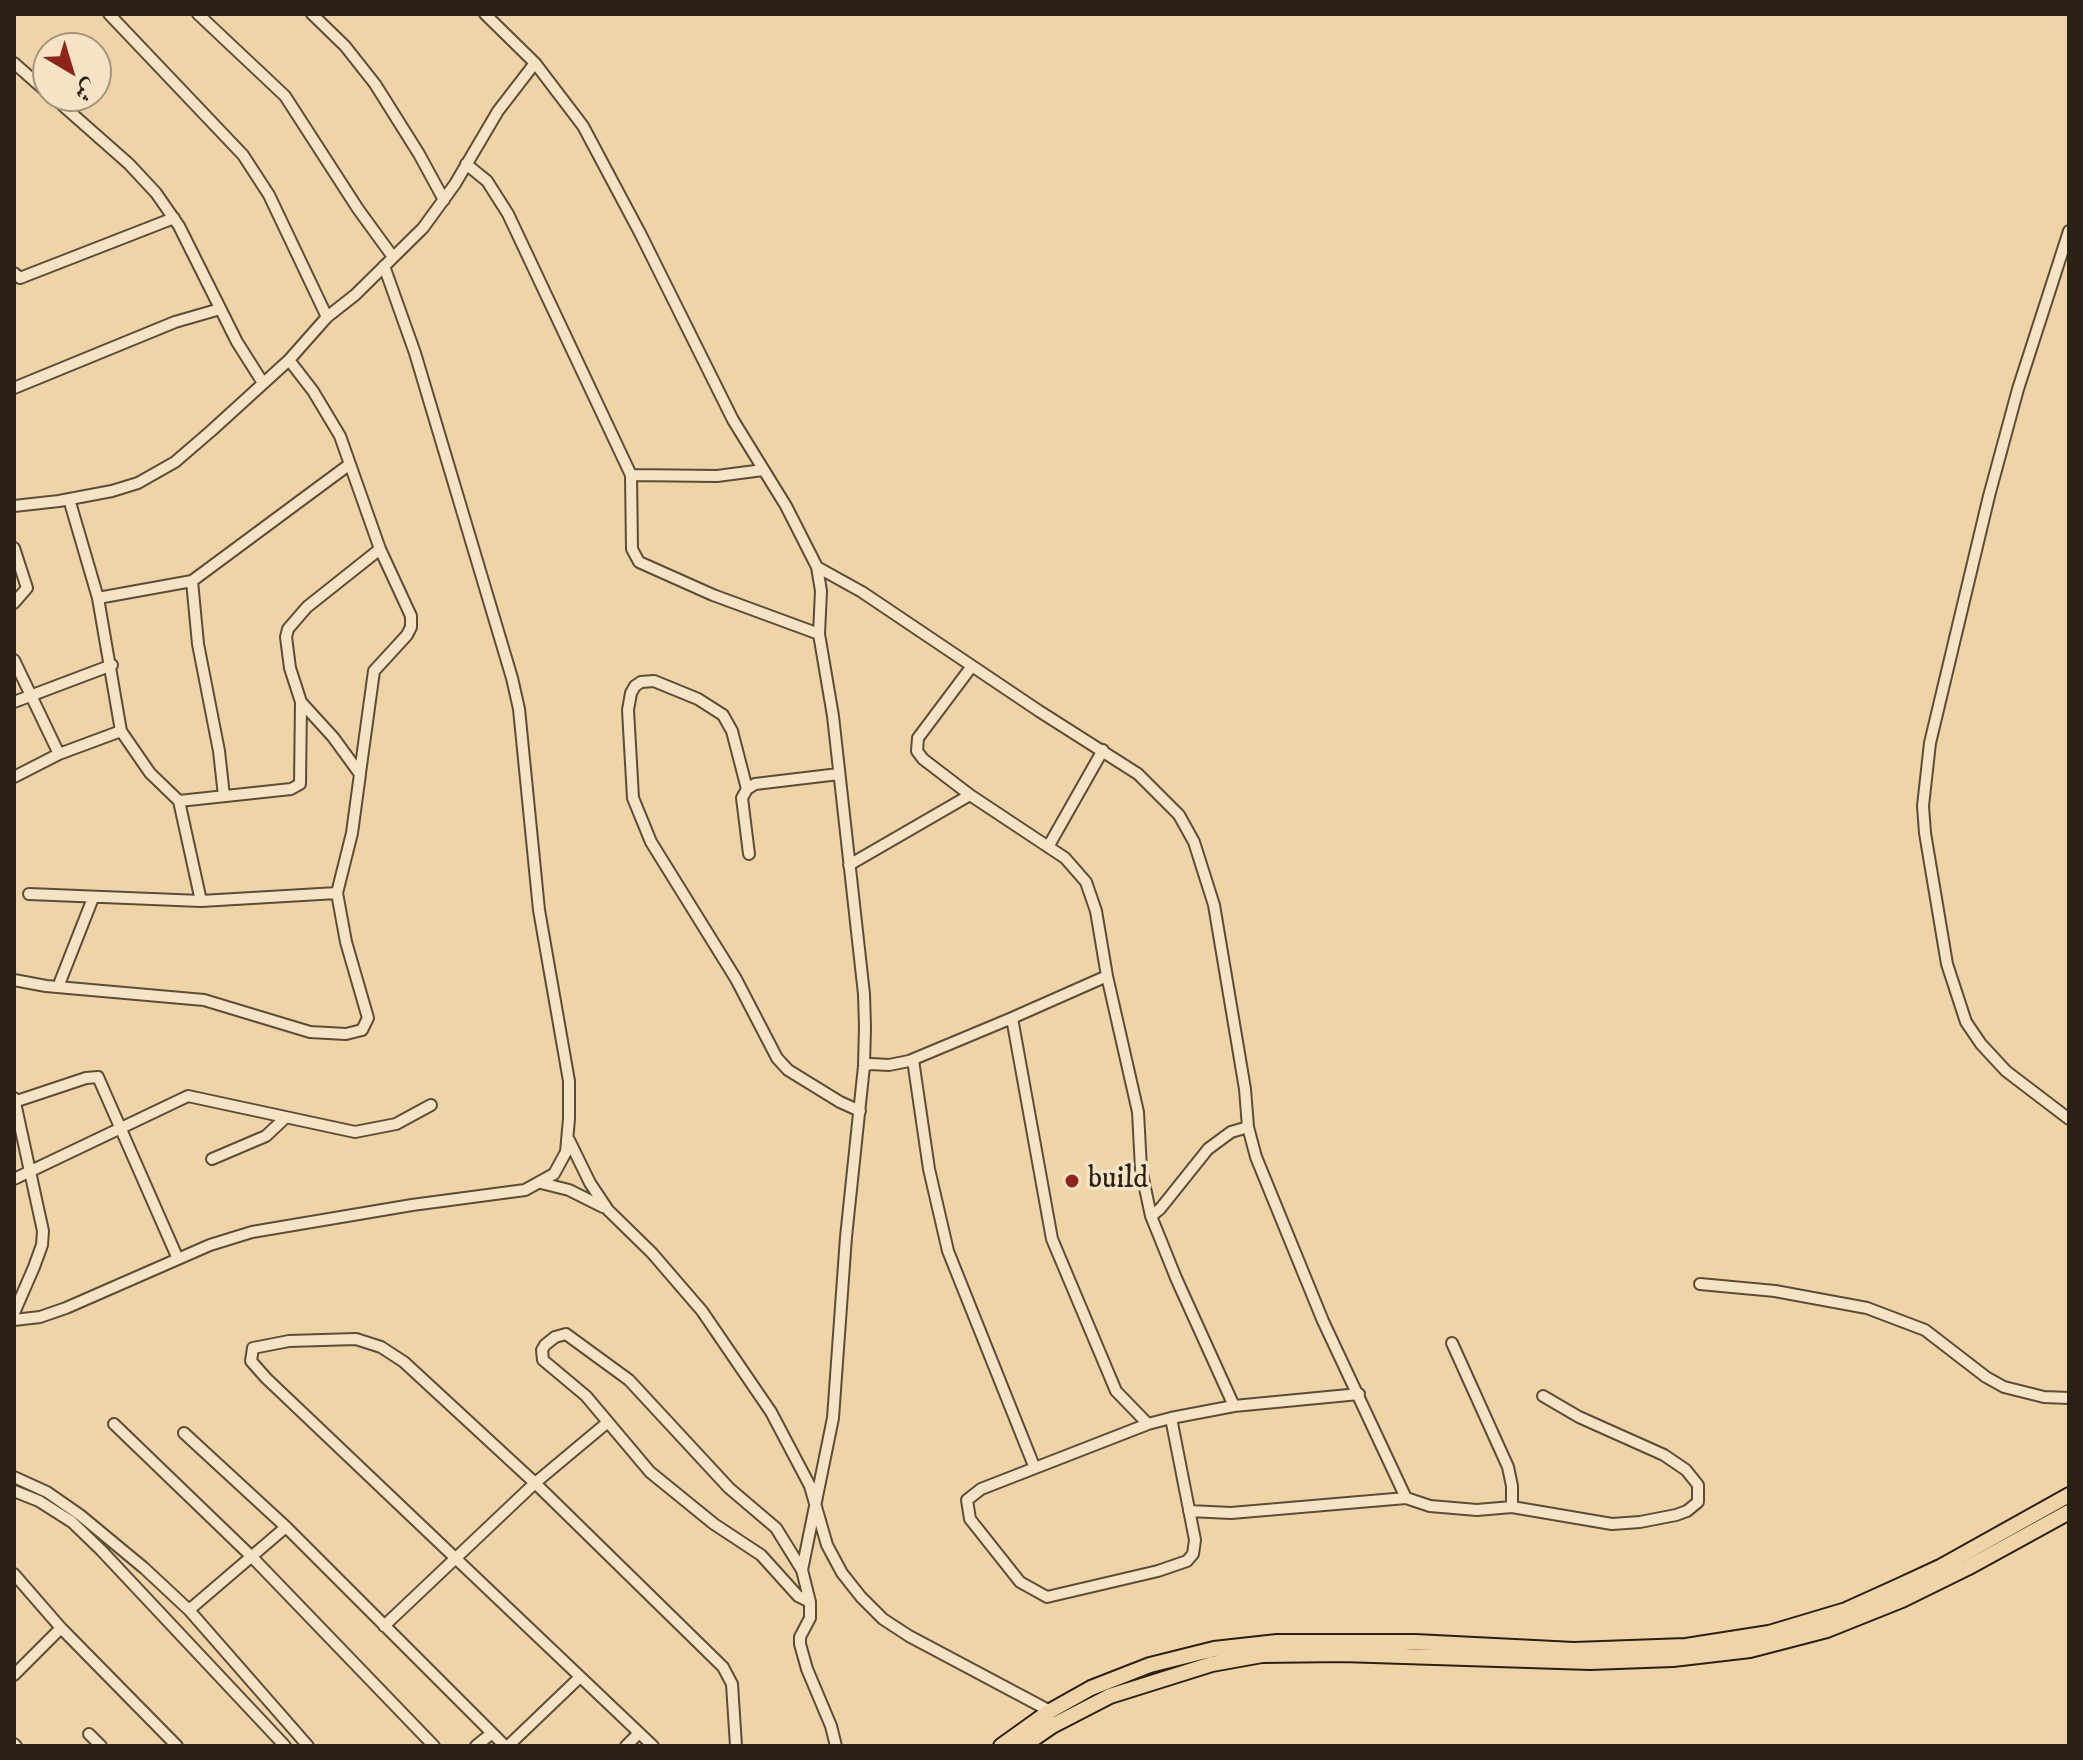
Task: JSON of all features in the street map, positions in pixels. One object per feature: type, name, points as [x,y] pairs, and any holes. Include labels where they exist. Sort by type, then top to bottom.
[{"type":"highway","points":[[1001,1746],[1050,1711],[1091,1688],[1150,1665],[1253,1643],[1415,1642],[1574,1650],[1686,1646],[1769,1633],[1846,1610],[1897,1587],[1940,1567],[2069,1495]]},
{"type":"highway","points":[[1023,1746],[1062,1720],[1110,1696],[1212,1664],[1262,1655],[1342,1654],[1590,1662],[1673,1659],[1750,1650],[1827,1630],[1902,1600],[2069,1512]]},
{"type":"street","points":[[109,14],[243,155],[269,195],[327,317]]},
{"type":"street","points":[[198,14],[285,96],[393,257]]},
{"type":"street","points":[[312,14],[345,46],[375,84],[444,200]]},
{"type":"street","points":[[485,14],[535,63],[573,111],[596,147],[733,420],[786,506],[817,567],[821,591],[819,634],[833,716],[864,994],[864,1066],[845,1250],[833,1418],[802,1570]]},
{"type":"street","points":[[14,63],[32,78]]},
{"type":"street","points":[[14,506],[69,499],[138,483],[200,441],[289,360],[327,317],[423,228],[444,200],[498,111],[535,63]]},
{"type":"street","points":[[70,112],[139,173],[174,218],[244,355],[263,383]]},
{"type":"street","points":[[466,164],[487,181],[508,214],[631,475],[632,549],[641,564],[713,595],[819,634]]},
{"type":"street","points":[[14,273],[20,278],[174,218]]},
{"type":"street","points":[[2069,231],[2018,389],[1989,496],[1933,729],[1923,806],[1947,964],[1966,1022],[2006,1071],[2069,1119]]},
{"type":"street","points":[[14,1320],[40,1317],[66,1308],[210,1245],[252,1232],[412,1205],[508,1193],[541,1183],[560,1166],[568,1138],[569,1081],[539,910],[519,709],[415,353],[384,266]]},
{"type":"street","points":[[14,388],[175,322],[220,309]]},
{"type":"street","points":[[14,980],[204,1000],[301,1030],[355,1033],[366,1025],[368,1018],[346,942],[337,893],[352,833],[374,671],[411,627],[411,616],[380,549],[340,436],[313,391],[289,360]]},
{"type":"street","points":[[98,598],[192,581],[350,464]]},
{"type":"street","points":[[631,475],[717,476],[763,470]]},
{"type":"street","points":[[69,499],[98,598],[121,731],[150,773],[179,801],[201,901]]},
{"type":"street","points":[[14,548],[27,588],[14,603]]},
{"type":"street","points":[[179,801],[297,787],[301,776],[301,702],[290,668],[286,637],[288,629],[307,607],[380,549]]},
{"type":"street","points":[[817,567],[862,592],[1039,711],[1103,750],[1138,774],[1179,815],[1194,842],[1214,905],[1245,1089],[1248,1127],[1269,1191],[1323,1321],[1406,1498]]},
{"type":"street","points":[[192,581],[198,644],[219,751],[224,796]]},
{"type":"street","points":[[14,660],[59,754]]},
{"type":"street","points":[[14,702],[112,665]]},
{"type":"street","points":[[972,666],[925,726],[916,743],[917,751],[970,795],[1075,866],[1086,882],[1096,911],[1107,976],[1138,1112],[1141,1169],[1151,1216],[1234,1406]]},
{"type":"street","points":[[747,789],[732,731],[723,715],[698,699],[654,681],[635,686],[628,710],[631,783],[638,813],[651,842],[736,979],[777,1058],[795,1074],[860,1111]]},
{"type":"street","points":[[301,702],[333,737],[360,774]]},
{"type":"street","points":[[14,777],[59,754],[121,731]]},
{"type":"street","points":[[1048,847],[1103,750]]},
{"type":"street","points":[[749,854],[742,798],[747,789],[755,784],[839,774]]},
{"type":"street","points":[[849,865],[970,795]]},
{"type":"street","points":[[29,894],[201,901],[337,893]]},
{"type":"street","points":[[58,987],[93,898]]},
{"type":"street","points":[[864,1066],[913,1060],[1107,976]]},
{"type":"street","points":[[1012,1018],[1052,1239],[1116,1391],[1148,1424]]},
{"type":"street","points":[[913,1060],[927,1155],[948,1251],[1034,1466]]},
{"type":"street","points":[[14,1313],[42,1245],[42,1216],[14,1100],[98,1077],[178,1259]]},
{"type":"street","points":[[14,1179],[188,1096],[355,1132],[396,1124],[431,1105]]},
{"type":"street","points":[[212,1159],[271,1134],[285,1118]]},
{"type":"street","points":[[1151,1216],[1208,1149],[1231,1132],[1248,1127]]},
{"type":"street","points":[[568,1138],[586,1176],[608,1210],[677,1282],[749,1376],[792,1448],[810,1486],[827,1545],[842,1573],[861,1597],[883,1619],[909,1636],[1050,1711]]},
{"type":"street","points":[[541,1183],[569,1190],[608,1210]]},
{"type":"street","points":[[1700,1284],[1775,1291],[1867,1308],[1925,1330],[1986,1377],[2004,1387],[2044,1397],[2069,1398]]},
{"type":"street","points":[[810,1602],[798,1596],[761,1555],[664,1485],[586,1396],[543,1360],[542,1350],[563,1333],[629,1380],[729,1488],[776,1528],[802,1570],[810,1602],[810,1618],[800,1637],[800,1644],[836,1746]]},
{"type":"street","points":[[653,1746],[256,1368],[250,1359],[253,1348],[289,1341],[341,1337],[381,1347],[404,1362],[535,1483],[728,1673],[733,1688],[736,1746]]},
{"type":"street","points":[[1452,1343],[1508,1467],[1512,1507]]},
{"type":"street","points":[[1171,1418],[1195,1549],[1187,1561],[1158,1571],[1047,1597],[1028,1588],[1007,1569],[974,1525],[967,1507],[967,1500],[972,1494],[1034,1466],[1148,1424],[1171,1418],[1234,1406],[1359,1394]]},
{"type":"street","points":[[1189,1511],[1231,1513],[1406,1498],[1430,1506],[1477,1510],[1512,1507],[1612,1524],[1676,1515],[1698,1502],[1699,1490],[1694,1478],[1664,1455],[1579,1417],[1543,1396]]},
{"type":"street","points":[[384,1626],[535,1483],[608,1422]]},
{"type":"street","points":[[114,1424],[252,1557],[434,1746]]},
{"type":"street","points":[[184,1433],[286,1527],[506,1746],[579,1678]]},
{"type":"street","points":[[14,1477],[47,1492],[80,1515],[144,1568],[189,1610],[308,1746]]},
{"type":"street","points":[[14,1491],[39,1501],[72,1522],[285,1746]]},
{"type":"street","points":[[189,1610],[286,1527]]},
{"type":"street","points":[[14,1574],[61,1628],[177,1746]]},
{"type":"street","points":[[14,1675],[61,1628]]},
{"type":"street","points":[[476,1746],[492,1733]]},
{"type":"street","points":[[626,1746],[639,1733]]},
{"type":"street","points":[[89,1734],[101,1746]]},
{"type":"place","name":"build","points":[[1072,1181]]}]
